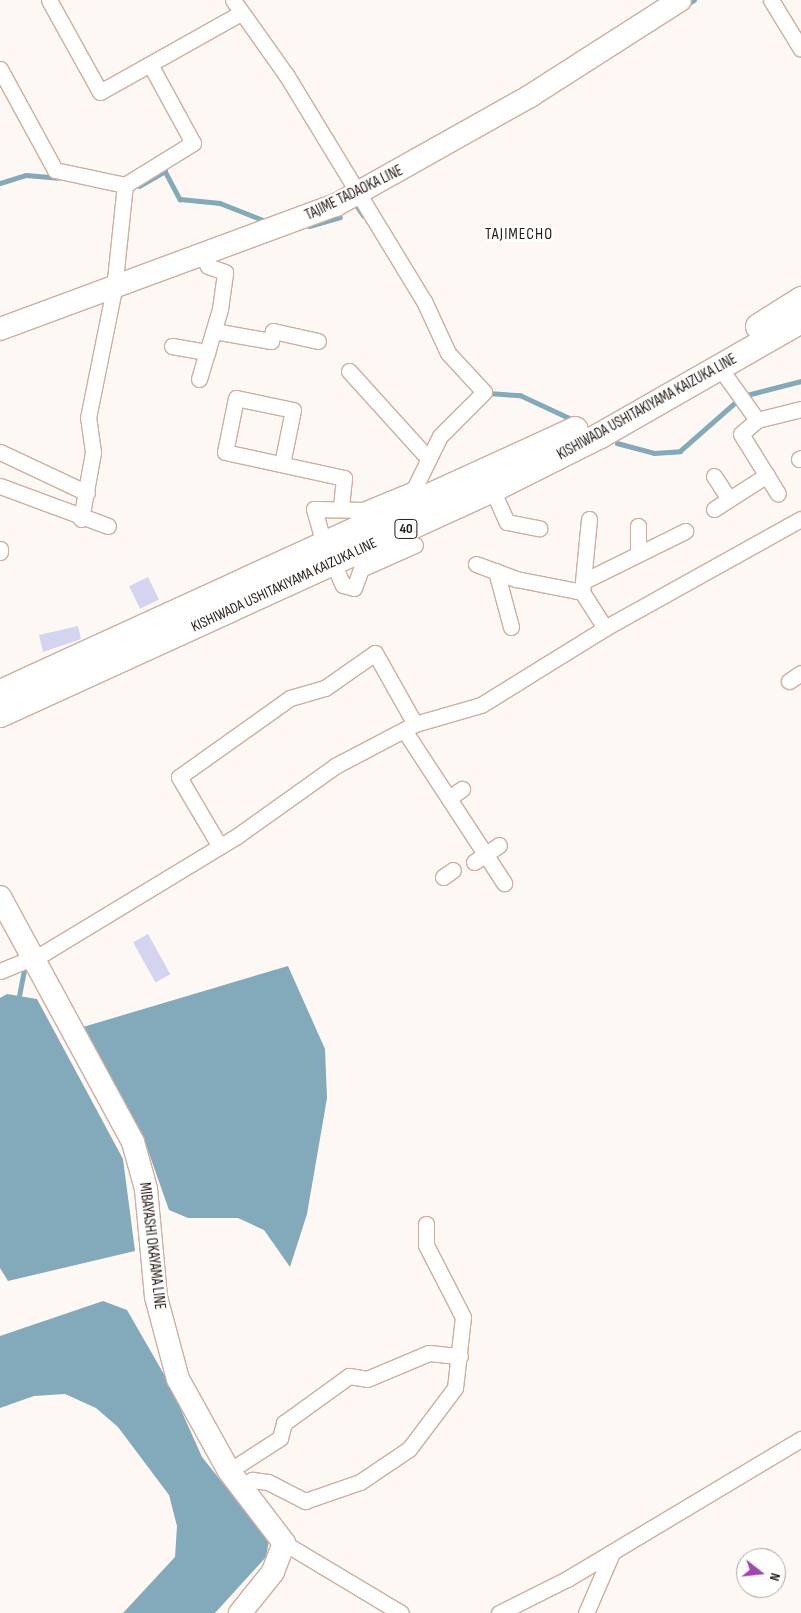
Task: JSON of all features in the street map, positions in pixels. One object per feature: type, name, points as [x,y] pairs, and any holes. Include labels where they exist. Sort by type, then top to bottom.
[{"type":"main road","name":"TAJIME TADAOKA LINE","points":[[0,329],[203,256],[356,195],[530,96],[680,0]]},
{"type":"main road","name":"KISHIWADA USHITAKIYAMA KAIZUKA LINE","points":[[0,714],[328,554],[594,421],[801,299]]},
{"type":"main road","name":"KISHIWADA USHITAKIYAMA KAIZUKA LINE","points":[[0,692],[328,554],[492,489],[720,368],[801,320]]},
{"type":"main road","name":"MIBAYASHI OKAYAMA LINE","points":[[0,897],[133,1142],[146,1189],[151,1262],[166,1342],[178,1379],[236,1479],[284,1543]]},
{"type":"main road","points":[[240,1613],[273,1572],[284,1543]]},
{"type":"street","points":[[49,0],[100,92],[150,66],[237,6],[287,76],[356,195],[424,301],[448,353],[484,392],[440,436],[414,489],[363,510],[341,508],[314,509],[328,554],[344,585],[354,588],[360,569],[415,545]]},
{"type":"street","points":[[770,0],[801,49]]},
{"type":"street","points":[[0,69],[55,170],[125,185],[193,143],[150,66]]},
{"type":"street","points":[[81,519],[93,452],[88,418],[93,381],[114,289],[125,185]]},
{"type":"street","points":[[199,379],[214,330],[225,272],[208,266],[203,256]]},
{"type":"street","points":[[214,330],[271,341],[273,331],[318,341]]},
{"type":"street","points":[[172,346],[207,352]]},
{"type":"street","points":[[720,368],[757,420]]},
{"type":"street","points":[[349,371],[428,458]]},
{"type":"street","points":[[282,464],[293,410],[236,398],[226,452],[344,478],[341,508]]},
{"type":"street","points":[[778,494],[741,434],[757,420],[801,409]]},
{"type":"street","points":[[0,452],[33,461],[87,493]]},
{"type":"street","points":[[714,509],[766,475]]},
{"type":"street","points":[[714,476],[729,499]]},
{"type":"street","points":[[0,486],[81,519],[108,526]]},
{"type":"street","points":[[492,489],[507,522],[540,528]]},
{"type":"street","points":[[589,519],[583,587],[605,628]]},
{"type":"street","points":[[0,971],[32,957],[219,845],[335,766],[410,727],[481,706],[605,628],[801,519]]},
{"type":"street","points":[[638,526],[638,553]]},
{"type":"street","points":[[476,564],[496,571],[583,587],[638,553],[685,531]]},
{"type":"street","points":[[496,571],[511,627]]},
{"type":"street","points":[[219,845],[179,777],[290,698],[325,688],[375,653],[410,727],[480,858],[504,882]]},
{"type":"street","points":[[449,798],[462,789]]},
{"type":"street","points":[[480,858],[499,845]]},
{"type":"street","points":[[236,1479],[268,1482],[305,1501],[360,1482],[409,1450],[454,1388],[460,1356],[462,1317],[426,1245],[426,1224]]},
{"type":"street","points":[[236,1479],[280,1438],[284,1423],[349,1376],[367,1379],[429,1353],[460,1356]]},
{"type":"street","points":[[499,1613],[612,1553],[801,1439]]},
{"type":"street","points":[[284,1543],[401,1613]]},
{"type":"street","points":[[586,1613],[612,1553]]},
{"type":"water","points":[[288,966],[325,1049],[327,1098],[307,1214],[290,1267],[264,1230],[238,1218],[188,1218],[169,1210],[145,1142],[83,1027]]},
{"type":"water","points":[[7,994],[37,999],[123,1159],[135,1251],[8,1281],[0,1268],[0,998]]},
{"type":"water","points":[[103,1301],[127,1310],[169,1383],[202,1457],[269,1541],[266,1557],[215,1613],[123,1613],[175,1557],[177,1526],[169,1495],[118,1427],[96,1408],[65,1394],[34,1396],[0,1408],[0,1336]]},
{"type":"building","points":[[148,577],[159,599],[140,609],[129,586]]},
{"type":"building","points":[[78,626],[81,639],[43,652],[39,635]]},
{"type":"building","points":[[148,934],[170,974],[155,982],[133,942]]},
{"type":"waterway","points":[[686,5],[694,0]]},
{"type":"waterway","points":[[139,186],[165,171],[180,199],[220,203],[268,222]]},
{"type":"waterway","points":[[0,183],[26,175],[58,178]]},
{"type":"waterway","points":[[357,206],[363,215]]},
{"type":"waterway","points":[[309,226],[340,217]]},
{"type":"waterway","points":[[747,395],[801,381]]},
{"type":"waterway","points":[[488,393],[520,395],[569,418]]},
{"type":"waterway","points":[[617,443],[654,453],[680,451],[737,401]]},
{"type":"waterway","points":[[19,996],[24,971]]},
{"type":"district","name":"TAJIMECHO","points":[[519,235]]}]
